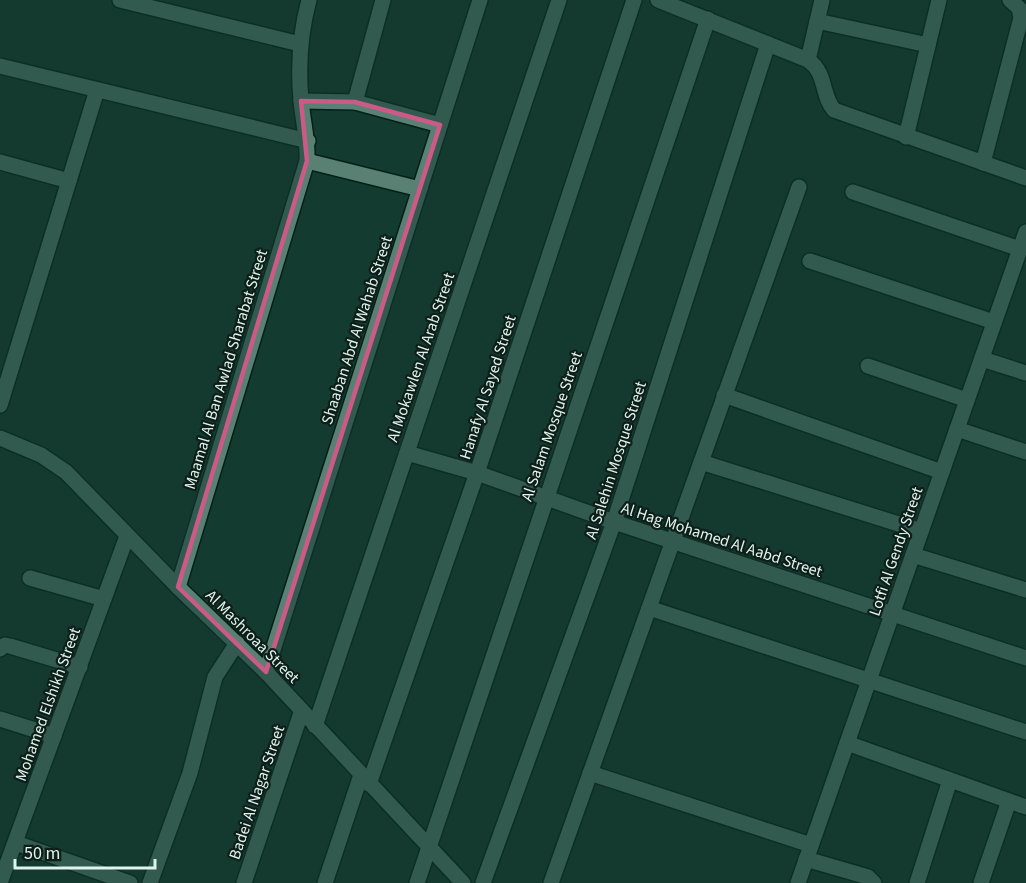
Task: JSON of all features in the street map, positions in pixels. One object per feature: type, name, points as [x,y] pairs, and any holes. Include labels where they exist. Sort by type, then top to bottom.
[{"type":"street","points":[[120,0],[300,44]]},
{"type":"street","name":"Maamal Al Ban Awlad Sharabat Street","points":[[178,587],[307,161],[308,141],[301,101],[300,44],[309,0]]},
{"type":"street","points":[[355,102],[383,0]]},
{"type":"street","name":"Shaaban Abd Al Wahab Street","points":[[266,672],[480,0]]},
{"type":"street","name":"Al Mokawlen Al Arab Street","points":[[315,726],[559,0]]},
{"type":"street","name":"Hanafy Al Sayed Street","points":[[325,883],[477,473],[634,0]]},
{"type":"street","points":[[658,0],[678,3],[708,19],[808,60],[819,71],[829,105],[834,110],[1026,178]]},
{"type":"street","points":[[808,60],[822,0]]},
{"type":"street","points":[[906,137],[939,0]]},
{"type":"street","points":[[983,163],[1022,18],[1019,8],[1010,0]]},
{"type":"street","name":"Al Salam Mosque Street","points":[[417,883],[708,19]]},
{"type":"street","points":[[817,21],[928,45]]},
{"type":"street","name":"Al Salehin Mosque Street","points":[[483,883],[615,522],[768,44]]},
{"type":"street","points":[[0,66],[308,141]]},
{"type":"street","points":[[0,405],[97,90]]},
{"type":"street","points":[[301,101],[355,102],[440,125]]},
{"type":"street","points":[[307,161],[420,189]]},
{"type":"street","points":[[0,162],[69,181]]},
{"type":"street","points":[[551,883],[799,187]]},
{"type":"street","points":[[853,192],[1020,249]]},
{"type":"street","name":"Lotfi Al Gendy Street","points":[[798,883],[994,322],[1020,270],[1020,249],[1026,231]]},
{"type":"street","points":[[810,261],[994,322]]},
{"type":"street","points":[[982,359],[1026,373]]},
{"type":"street","points":[[868,366],[967,400]]},
{"type":"street","points":[[724,395],[942,472]]},
{"type":"street","points":[[957,429],[1026,452]]},
{"type":"street","name":"Al Mashroaa Street","points":[[0,438],[41,455],[66,472],[127,536],[266,672],[463,883]]},
{"type":"street","name":"Al Hag Mohamed Al Aabd Street","points":[[407,453],[477,473],[545,499],[672,542],[1026,658]]},
{"type":"street","points":[[701,462],[921,531]]},
{"type":"street","name":"Mohamed Elshikh Street","points":[[0,883],[127,536]]},
{"type":"street","points":[[913,555],[1026,590]]},
{"type":"street","points":[[30,578],[104,599]]},
{"type":"street","points":[[649,608],[1026,732]]},
{"type":"street","points":[[150,883],[190,773],[215,677],[237,643]]},
{"type":"street","points":[[0,649],[5,645],[10,646],[80,667]]},
{"type":"street","name":"Badei Al Nagar Street","points":[[244,883],[301,712]]},
{"type":"street","points":[[0,719],[54,736]]},
{"type":"street","points":[[847,743],[1026,807]]},
{"type":"street","points":[[590,773],[808,852],[868,877],[874,883]]},
{"type":"street","points":[[917,883],[950,780]]},
{"type":"street","points":[[981,883],[1009,801]]},
{"type":"street","points":[[16,843],[130,883]]},
{"type":"highlighted area","points":[[301,101],[355,102],[440,125],[266,672],[178,587],[307,161]]}]
